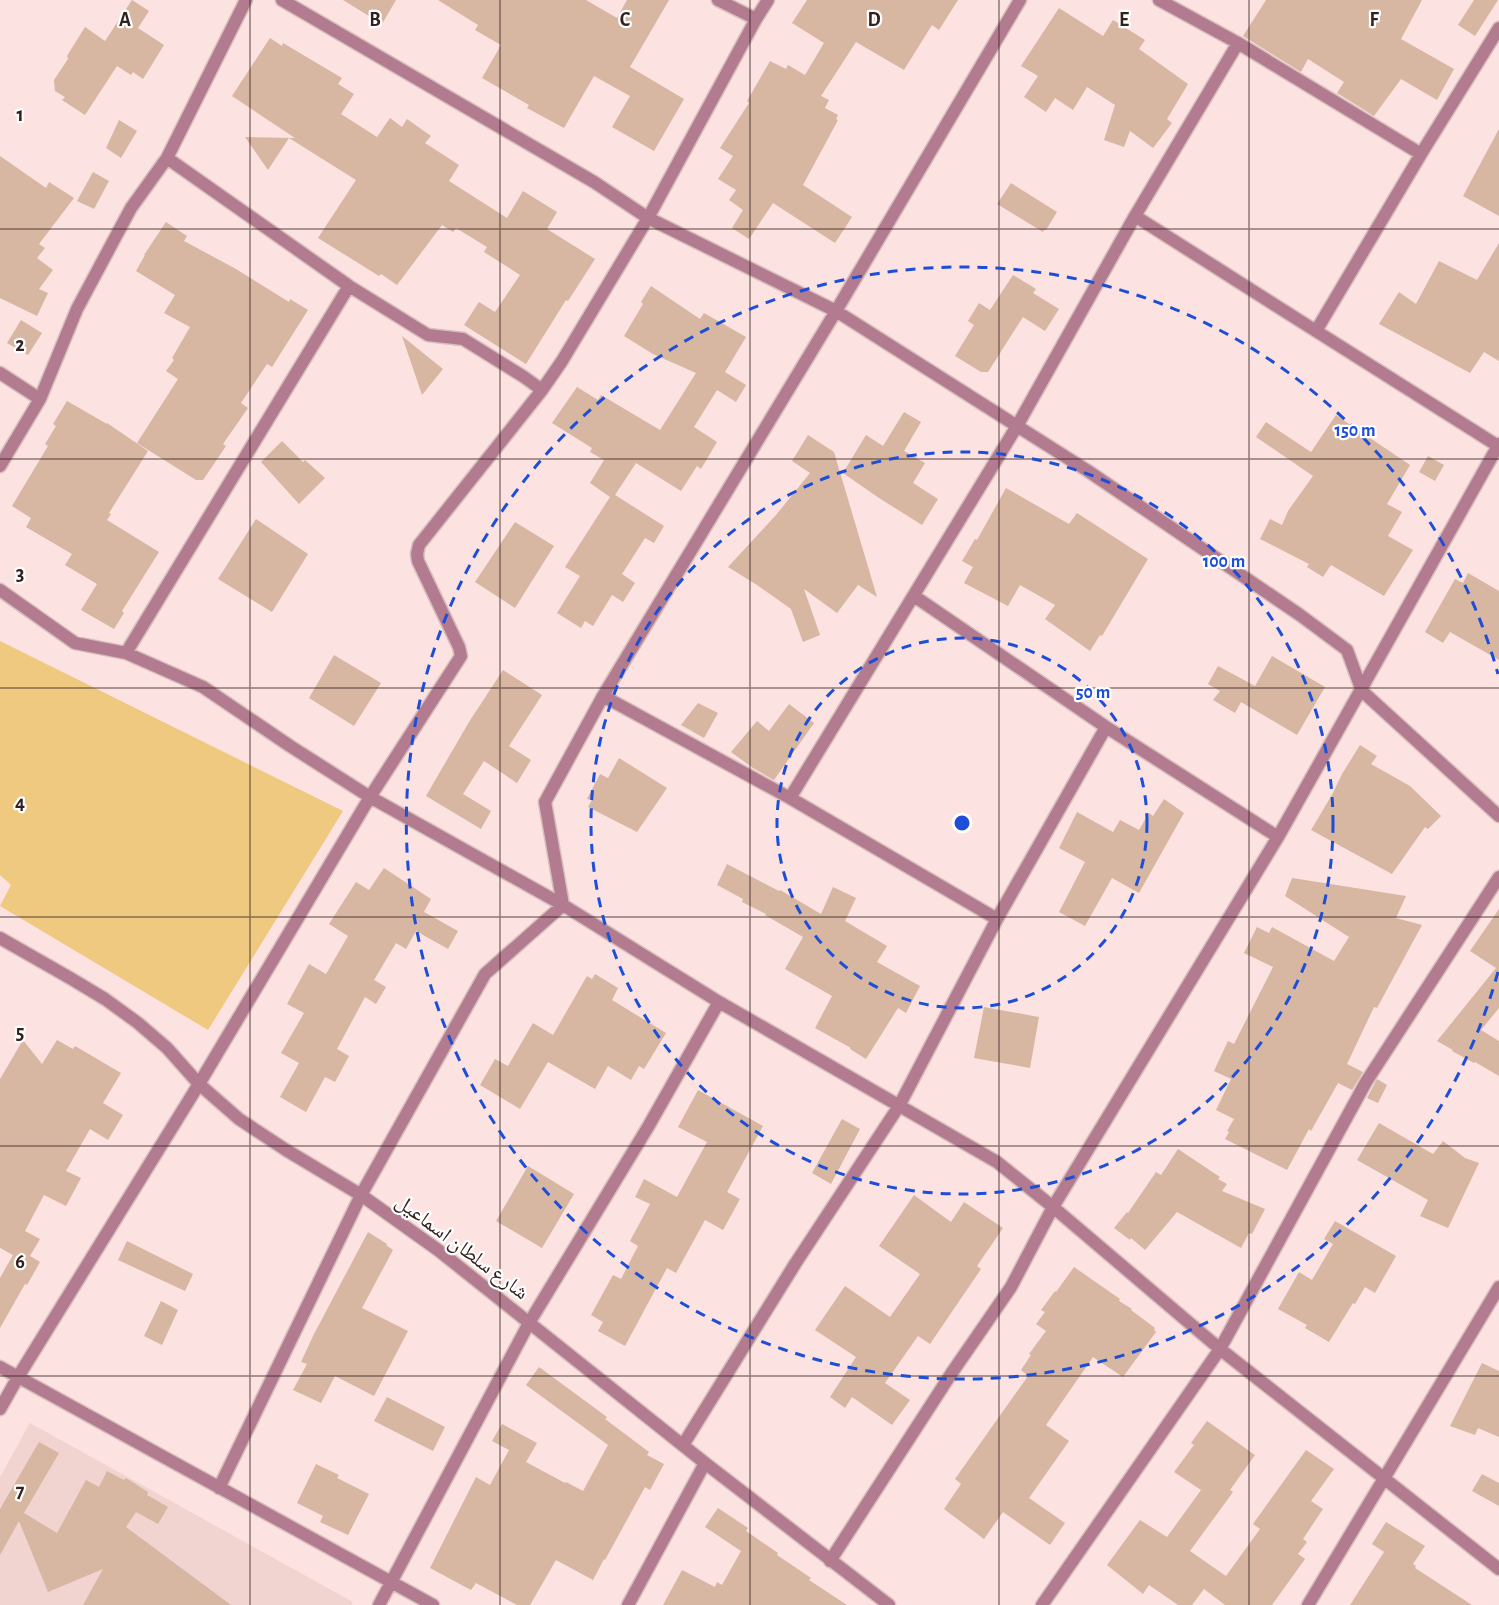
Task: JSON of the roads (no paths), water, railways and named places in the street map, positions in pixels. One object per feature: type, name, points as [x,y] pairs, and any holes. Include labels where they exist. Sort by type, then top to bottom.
[{"type":"street","points":[[0,466],[40,399],[77,309],[131,208],[167,158],[246,0]]},
{"type":"street","points":[[282,0],[594,182],[648,218],[836,311],[1088,471],[1291,609],[1347,650],[1362,691],[1499,816]]},
{"type":"street","points":[[718,0],[756,20]]},
{"type":"street","points":[[0,1409],[199,1084],[370,797],[461,656],[459,647],[418,561],[419,545],[542,390],[562,361],[648,218],[768,0]]},
{"type":"street","points":[[563,905],[545,802],[603,696],[836,311],[1020,0]]},
{"type":"street","points":[[1159,0],[1238,43],[1421,154]]},
{"type":"street","points":[[1316,331],[1499,28]]},
{"type":"street","points":[[790,798],[1017,426],[1135,216],[1238,43]]},
{"type":"street","points":[[167,158],[349,286],[428,335],[463,339],[542,390]]},
{"type":"street","points":[[830,1561],[951,1374],[1011,1287],[1053,1208],[1278,837],[1498,445],[1135,216]]},
{"type":"street","points":[[126,653],[349,286]]},
{"type":"street","points":[[0,373],[40,399]]},
{"type":"street","points":[[0,590],[75,643],[126,653],[203,687],[370,797],[563,905],[719,1002],[998,1162],[1220,1349],[1499,1569]]},
{"type":"street","points":[[914,596],[1106,727],[1278,837]]},
{"type":"street","points":[[603,696],[790,798],[996,919]]},
{"type":"street","points":[[682,1445],[795,1264],[899,1106],[996,919],[1106,727]]},
{"type":"street","points":[[1042,1605],[1220,1349],[1366,1082],[1499,877]]},
{"type":"street","points":[[219,1488],[361,1195],[485,974],[563,905]]},
{"type":"street","name":"شارع سلطان اسماعيل","points":[[0,938],[105,999],[138,1023],[167,1048],[199,1084],[239,1119],[361,1195],[438,1250],[830,1561],[874,1600],[889,1605]]},
{"type":"street","points":[[379,1605],[529,1323],[648,1127],[719,1002]]},
{"type":"street","points":[[1308,1605],[1499,1287]]},
{"type":"street","points":[[0,1367],[433,1605]]},
{"type":"street","points":[[628,1605],[705,1463]]}]
